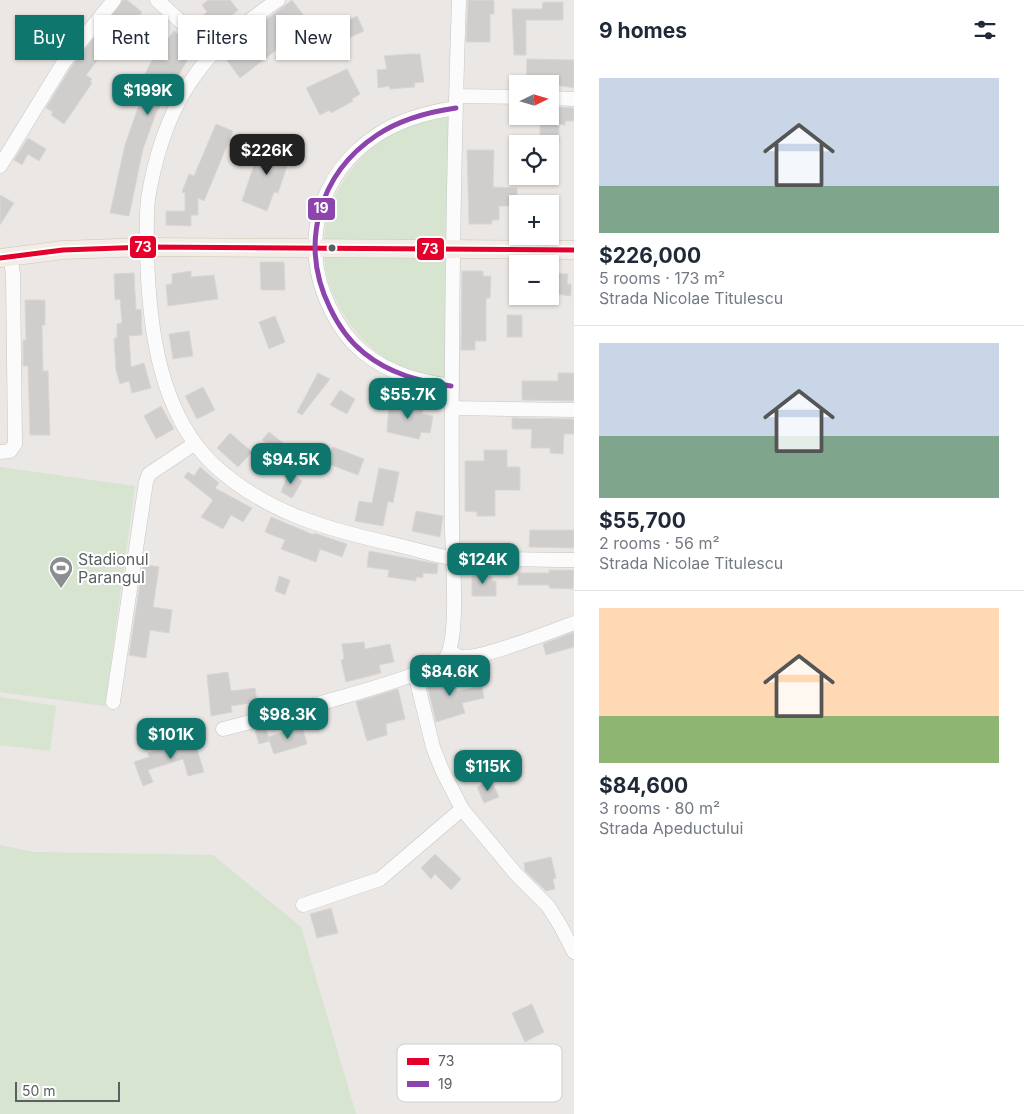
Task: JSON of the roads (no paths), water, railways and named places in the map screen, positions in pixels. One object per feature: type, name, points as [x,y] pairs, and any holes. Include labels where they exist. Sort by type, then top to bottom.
[{"type":"main road","points":[[5,256],[64,250],[147,247],[574,250]]},
{"type":"street","points":[[0,166],[64,62],[114,0]]},
{"type":"street","points":[[157,0],[178,19]]},
{"type":"street","points":[[257,15],[278,0]]},
{"type":"street","points":[[223,729],[432,669],[444,660],[450,651],[454,604],[452,558],[452,386],[459,0]]},
{"type":"street","points":[[206,60],[188,84],[162,144],[148,201],[148,284],[154,333],[165,384],[194,444],[216,467],[249,491],[290,516],[341,532],[452,558],[574,560]]},
{"type":"street","points":[[559,98],[574,99]]},
{"type":"street","points":[[452,386],[401,375],[369,357],[347,337],[326,300],[318,278],[314,247],[315,231],[320,206],[331,182],[351,158],[377,135],[393,126],[456,102],[509,99]]},
{"type":"street","points":[[0,452],[10,451],[15,444],[13,274],[5,256]]},
{"type":"street","points":[[452,408],[574,410]]},
{"type":"street","points":[[113,702],[146,482],[149,474],[194,444]]},
{"type":"street","points":[[450,651],[460,657],[472,656],[504,648],[574,623]]},
{"type":"street","points":[[415,674],[433,747],[442,770],[462,809],[516,874],[548,906],[574,952]]},
{"type":"street","points":[[303,905],[380,879],[462,809]]},
{"type":"place","name":"Stadionul Parangul","points":[[61,589]]}]
